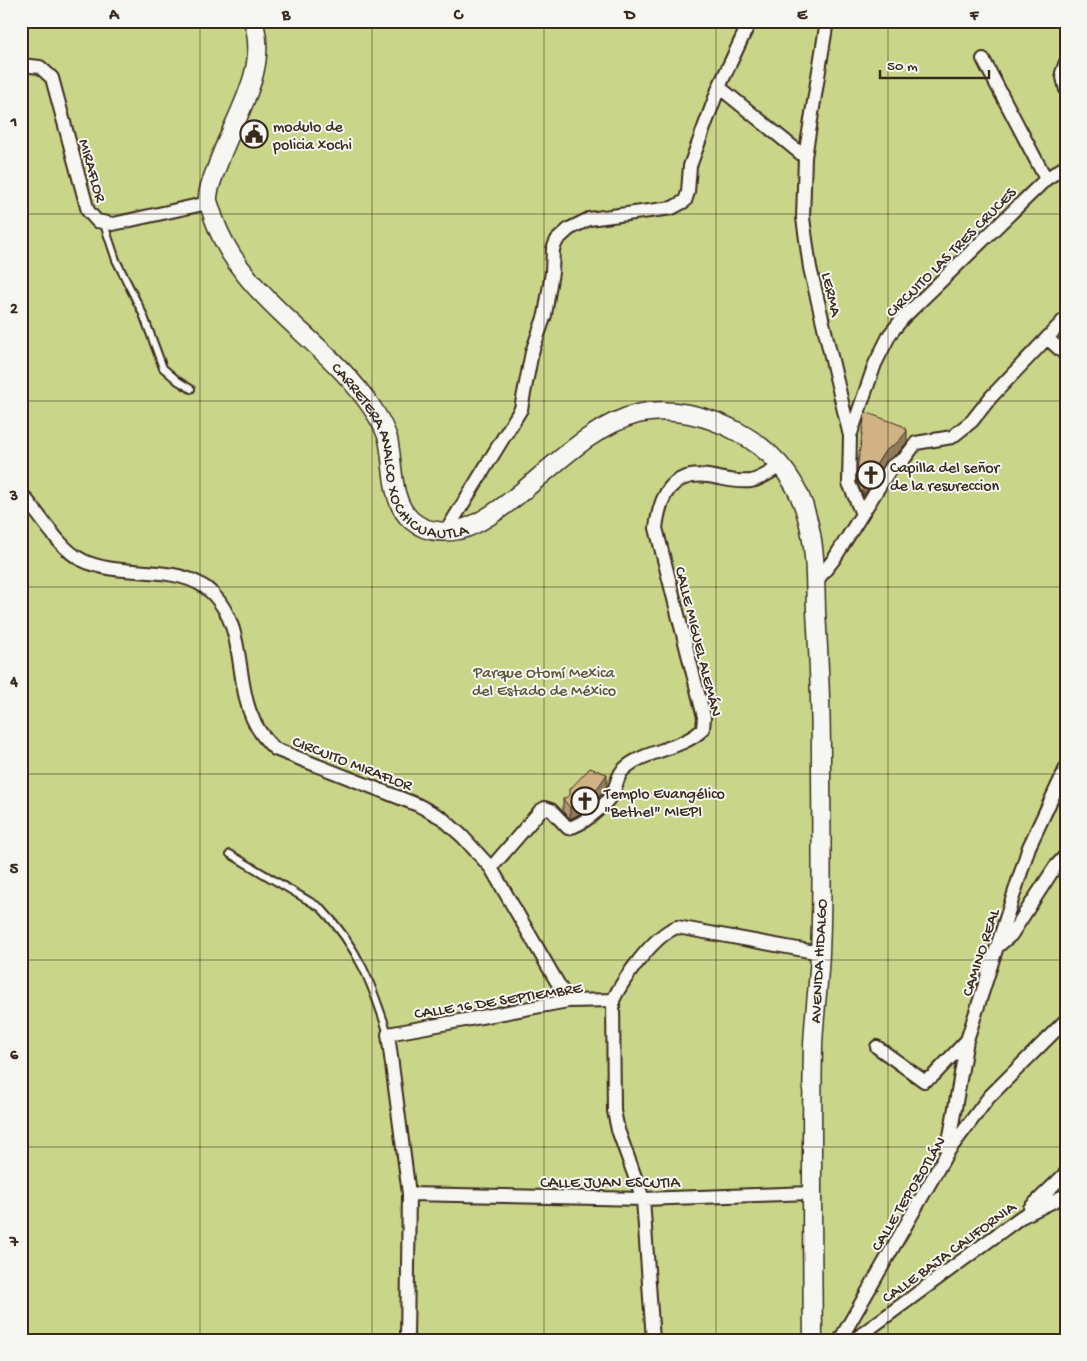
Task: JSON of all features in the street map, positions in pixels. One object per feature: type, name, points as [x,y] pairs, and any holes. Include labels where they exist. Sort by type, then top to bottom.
[{"type":"main road","points":[[208,202],[210,187],[224,144],[254,75],[259,48],[254,21]]},
{"type":"main road","name":"CARRETERA ANALCO XOCHICUAUTLA","points":[[208,202],[220,237],[241,270],[276,308],[352,381],[369,402],[385,431],[394,483],[402,509],[411,520],[423,527],[445,532],[474,525],[499,509],[586,440],[621,420],[640,414],[661,412],[716,421],[743,434],[782,465],[795,486],[809,522],[815,561],[815,583]]},
{"type":"main road","name":"AVENIDA HIDALGO","points":[[812,1340],[813,1039],[820,954],[821,704],[815,583]]},
{"type":"street","points":[[445,532],[521,409],[532,352],[550,295],[553,249],[557,240],[570,229],[589,219],[672,208],[685,201],[692,158],[719,87],[750,21]]},
{"type":"street","name":"LERMA","points":[[827,21],[805,158],[803,218],[810,268],[850,436]]},
{"type":"street","points":[[982,59],[1046,179]]},
{"type":"street","points":[[1066,62],[1062,73],[1066,90]]},
{"type":"street","name":"MIRAFLOR","points":[[21,65],[40,67],[52,78],[88,211],[92,217],[104,224],[113,224],[208,202]]},
{"type":"street","points":[[719,87],[805,158]]},
{"type":"street","name":"CIRCUITO LAS TRES CRUCES","points":[[862,514],[850,483],[850,436],[875,364],[890,334],[903,318],[1046,179],[1066,166]]},
{"type":"street","points":[[815,583],[834,560],[892,466],[904,459],[916,444],[952,437],[972,422],[991,397],[1066,318]]},
{"type":"street","points":[[1047,338],[1066,355]]},
{"type":"street","name":"CALLE MIGUEL ALEMÁN","points":[[491,868],[540,811],[545,808],[551,810],[568,828],[577,826],[612,795],[619,775],[624,768],[635,760],[691,738],[703,729],[704,717],[656,528],[657,514],[664,492],[685,477],[706,476],[751,481],[782,465]]},
{"type":"street","name":"CIRCUITO MIRAFLOR","points":[[21,493],[64,546],[85,562],[116,569],[188,577],[211,592],[220,602],[236,636],[246,707],[262,738],[275,749],[418,804],[442,818],[463,837],[491,868],[568,1001]]},
{"type":"street","name":"CAMINO REAL","points":[[947,1153],[967,1040],[1029,847],[1066,768]]},
{"type":"street","points":[[997,947],[1012,935],[1055,867],[1066,855]]},
{"type":"street","points":[[653,1340],[643,1199],[618,1130],[614,1111],[613,1000],[654,943],[668,930],[677,927],[820,954]]},
{"type":"street","name":"CALLE 16 DE SEPTIEMBRE","points":[[388,1034],[568,1001],[613,1000]]},
{"type":"street","name":"CALLE TEPOZOTLÁN","points":[[840,1340],[947,1153],[989,1097],[1066,1020]]},
{"type":"street","points":[[388,1034],[409,1194],[406,1340]]},
{"type":"street","points":[[877,1047],[924,1081],[933,1076],[967,1040]]},
{"type":"street","points":[[1022,1217],[1066,1173]]},
{"type":"street","name":"CALLE JUAN ESCUTIA","points":[[409,1194],[643,1199],[811,1193]]},
{"type":"street","name":"CALLE BAJA CALIFORNIA","points":[[854,1340],[1022,1217],[1066,1195]]},
{"type":"lane","points":[[104,224],[116,260],[144,314],[163,368],[191,389]]},
{"type":"lane","points":[[230,854],[321,908],[333,921],[355,951],[372,985],[388,1034]]},
{"type":"green space","name":"Parque Otomí Mexica del Estado de México","points":[[21,21],[1066,21],[1066,1340],[21,1340]]},
{"type":"building","points":[[865,412],[903,426],[907,431],[898,442],[885,451],[863,485],[857,470]]},
{"type":"building","points":[[590,768],[607,774],[597,789],[570,808],[563,799],[570,795],[570,789]]},
{"type":"place","name":"modulo de policia xochi","points":[[254,134]]},
{"type":"place","name":"Capilla del señor de la resureccion","points":[[871,475]]},
{"type":"place","name":"Templo Evangélico \"Bethel\" MIEPI","points":[[585,801]]}]
